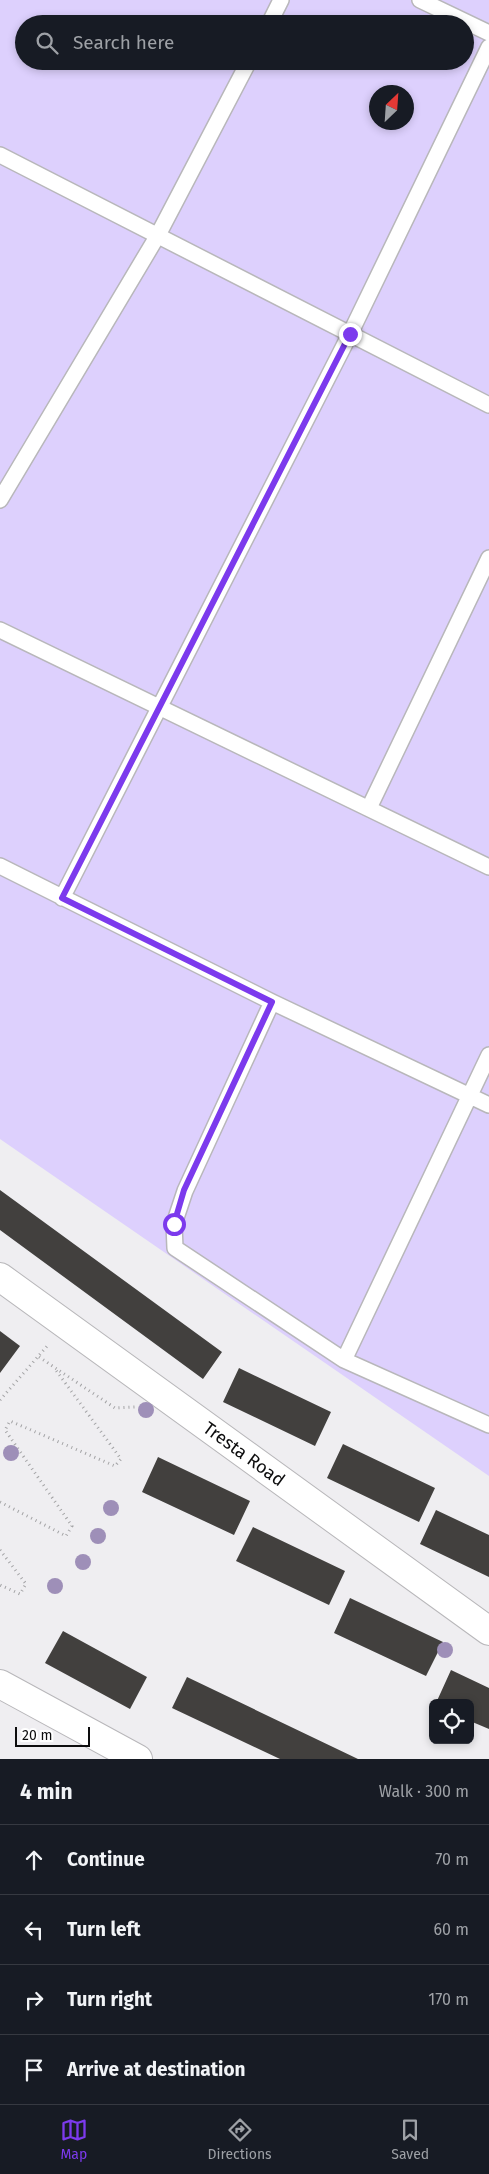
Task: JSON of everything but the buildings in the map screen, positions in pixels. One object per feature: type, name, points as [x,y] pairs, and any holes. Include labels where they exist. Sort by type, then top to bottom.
[{"type":"street","name":"Tresta Road","points":[[0,1277],[489,1631]]},
{"type":"street","points":[[0,1684],[138,1759]]},
{"type":"lane","points":[[274,15],[281,0]]},
{"type":"lane","points":[[420,0],[451,15]]},
{"type":"lane","points":[[474,26],[489,33]]},
{"type":"lane","points":[[62,898],[350,334],[489,47]]},
{"type":"lane","points":[[0,500],[158,235],[244,70]]},
{"type":"lane","points":[[0,155],[489,405]]},
{"type":"lane","points":[[369,808],[489,558]]},
{"type":"lane","points":[[0,630],[489,867]]},
{"type":"lane","points":[[0,866],[272,1002],[489,1105]]},
{"type":"lane","points":[[272,1002],[184,1190],[174,1224],[175,1248],[344,1360],[489,1425]]},
{"type":"lane","points":[[344,1360],[489,1055]]},
{"type":"path","points":[[0,1400],[39,1357],[115,1408],[133,1408],[142,1402],[152,1387]]},
{"type":"path","points":[[0,1502],[66,1536],[72,1526],[5,1430],[10,1421],[115,1466],[121,1459],[55,1369]]},
{"type":"path","points":[[0,1550],[26,1584],[20,1594],[0,1585]]},
{"type":"shaded area","points":[[0,0],[489,0],[489,1476],[0,1139]]},
{"type":"route","points":[[174,1224],[184,1190],[272,1002],[62,898],[350,334]]}]
